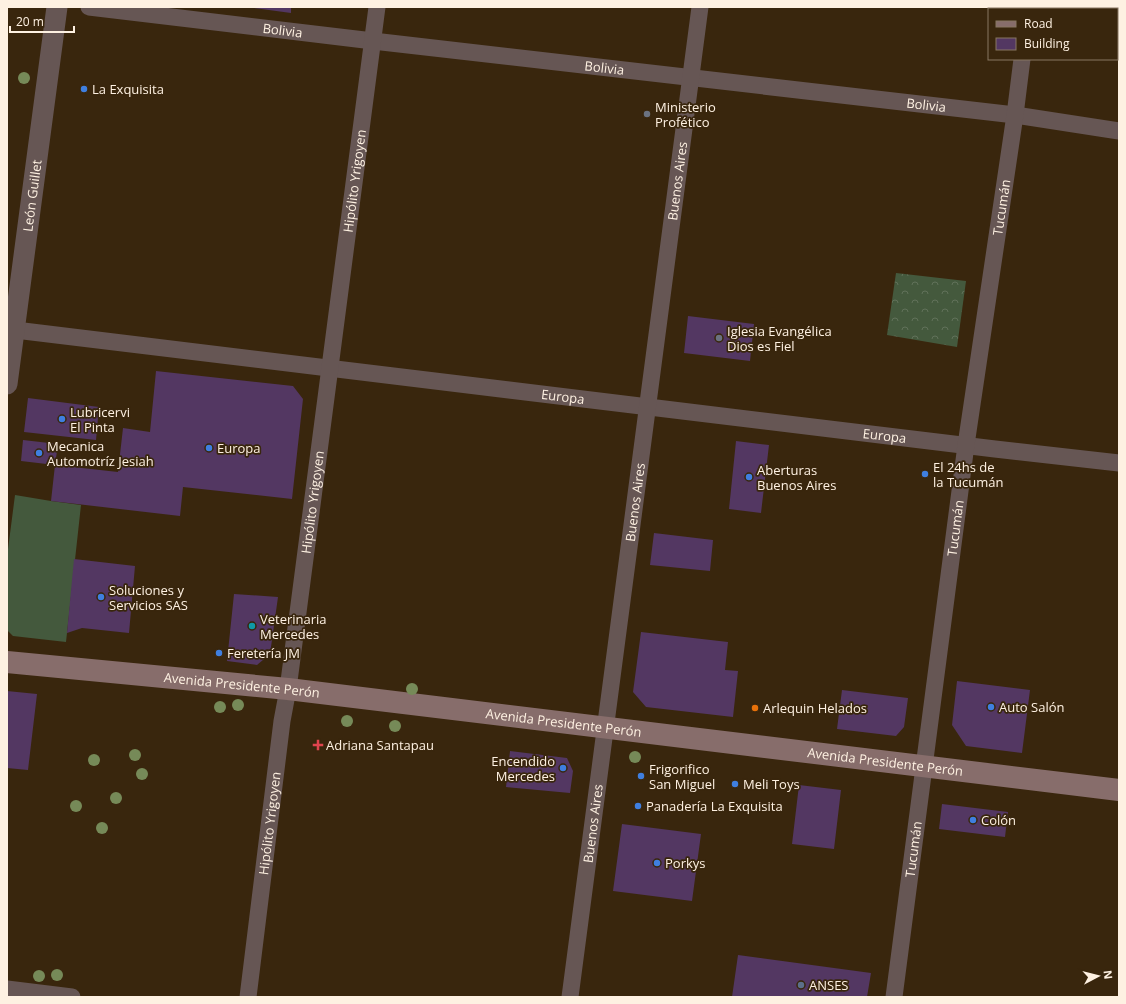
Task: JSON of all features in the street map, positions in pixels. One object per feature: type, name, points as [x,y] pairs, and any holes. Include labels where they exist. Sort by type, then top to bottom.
[{"type":"main road","name":"Avenida Presidente Perón","points":[[7,662],[288,689],[1119,790]]},
{"type":"street","name":"León Guillet","points":[[7,384],[10,329],[57,7]]},
{"type":"street","name":"Bolivia","points":[[89,7],[1015,115],[1119,131]]},
{"type":"street","name":"Hipólito Yrigoyen","points":[[248,997],[282,721],[288,689],[377,7]]},
{"type":"street","name":"Buenos Aires","points":[[570,997],[700,7]]},
{"type":"street","name":"Tucumán","points":[[894,997],[966,445],[1022,60]]},
{"type":"street","name":"Europa","points":[[10,329],[1119,463]]},
{"type":"street","points":[[7,989],[72,997]]},
{"type":"green space","points":[[896,273],[966,281],[957,347],[887,335]]},
{"type":"green space","points":[[15,495],[81,505],[66,642],[13,636],[7,630],[7,557]]},
{"type":"building","points":[[247,7],[291,7],[291,13]]},
{"type":"building","name":"Iglesia Evangélica Dios es Fiel","points":[[688,316],[754,324],[750,361],[684,353]]},
{"type":"building","name":"Europa","points":[[156,371],[293,386],[303,399],[292,499],[183,487],[180,516],[51,501],[55,465],[118,472],[123,428],[150,432]]},
{"type":"building","name":"Lubricervi El Pinta","points":[[28,398],[99,407],[96,440],[24,432]]},
{"type":"building","name":"Mecanica Automotríz Jesiah","points":[[23,440],[58,444],[55,465],[21,461]]},
{"type":"building","name":"Aberturas Buenos Aires","points":[[736,441],[769,445],[761,513],[729,509]]},
{"type":"building","points":[[654,533],[713,540],[710,571],[650,565]]},
{"type":"building","name":"Soluciones y Servicios SAS","points":[[74,559],[135,566],[129,633],[82,628],[67,633]]},
{"type":"building","name":"Veterinaria Mercedes","points":[[234,594],[278,597],[270,654],[257,665],[227,661]]},
{"type":"building","points":[[641,632],[728,642],[725,670],[738,671],[733,717],[646,707],[633,692]]},
{"type":"building","name":"Auto Salón","points":[[957,681],[1030,690],[1022,753],[966,746],[952,725]]},
{"type":"building","points":[[842,690],[908,698],[904,727],[896,736],[837,729]]},
{"type":"building","points":[[7,691],[37,694],[28,770],[7,768]]},
{"type":"building","points":[[510,751],[567,758],[573,771],[570,793],[506,787]]},
{"type":"building","points":[[799,785],[841,790],[834,849],[792,844]]},
{"type":"building","name":"Colón","points":[[942,804],[1008,812],[1005,837],[939,829]]},
{"type":"building","name":"Porkys","points":[[622,824],[701,834],[692,901],[613,891]]},
{"type":"building","name":"ANSES","points":[[738,955],[871,973],[867,997],[732,997]]},
{"type":"place","name":"La Exquisita","points":[[84,89]]},
{"type":"place","name":"Ministerio Profético","points":[[647,114]]},
{"type":"place","name":"Iglesia Evangélica Dios es Fiel","points":[[719,338]]},
{"type":"place","name":"Lubricervi El Pinta","points":[[62,419]]},
{"type":"place","name":"Europa","points":[[209,448]]},
{"type":"place","name":"Mecanica Automotríz Jesiah","points":[[39,453]]},
{"type":"place","name":"El 24hs de la Tucumán","points":[[925,474]]},
{"type":"place","name":"Aberturas Buenos Aires","points":[[749,477]]},
{"type":"place","name":"Soluciones y Servicios SAS","points":[[101,597]]},
{"type":"place","name":"Veterinaria Mercedes","points":[[252,626]]},
{"type":"place","name":"Feretería JM","points":[[219,653]]},
{"type":"place","name":"Auto Salón","points":[[991,707]]},
{"type":"place","name":"Arlequin Helados","points":[[755,708]]},
{"type":"place","name":"Adriana Santapau","points":[[318,745]]},
{"type":"place","name":"Encendido Mercedes","points":[[563,768]]},
{"type":"place","name":"Frigorifico San Miguel","points":[[641,776]]},
{"type":"place","name":"Meli Toys","points":[[735,784]]},
{"type":"place","name":"Panadería La Exquisita","points":[[638,806]]},
{"type":"place","name":"Colón","points":[[973,820]]},
{"type":"place","name":"Porkys","points":[[657,863]]},
{"type":"place","name":"ANSES","points":[[801,985]]}]
